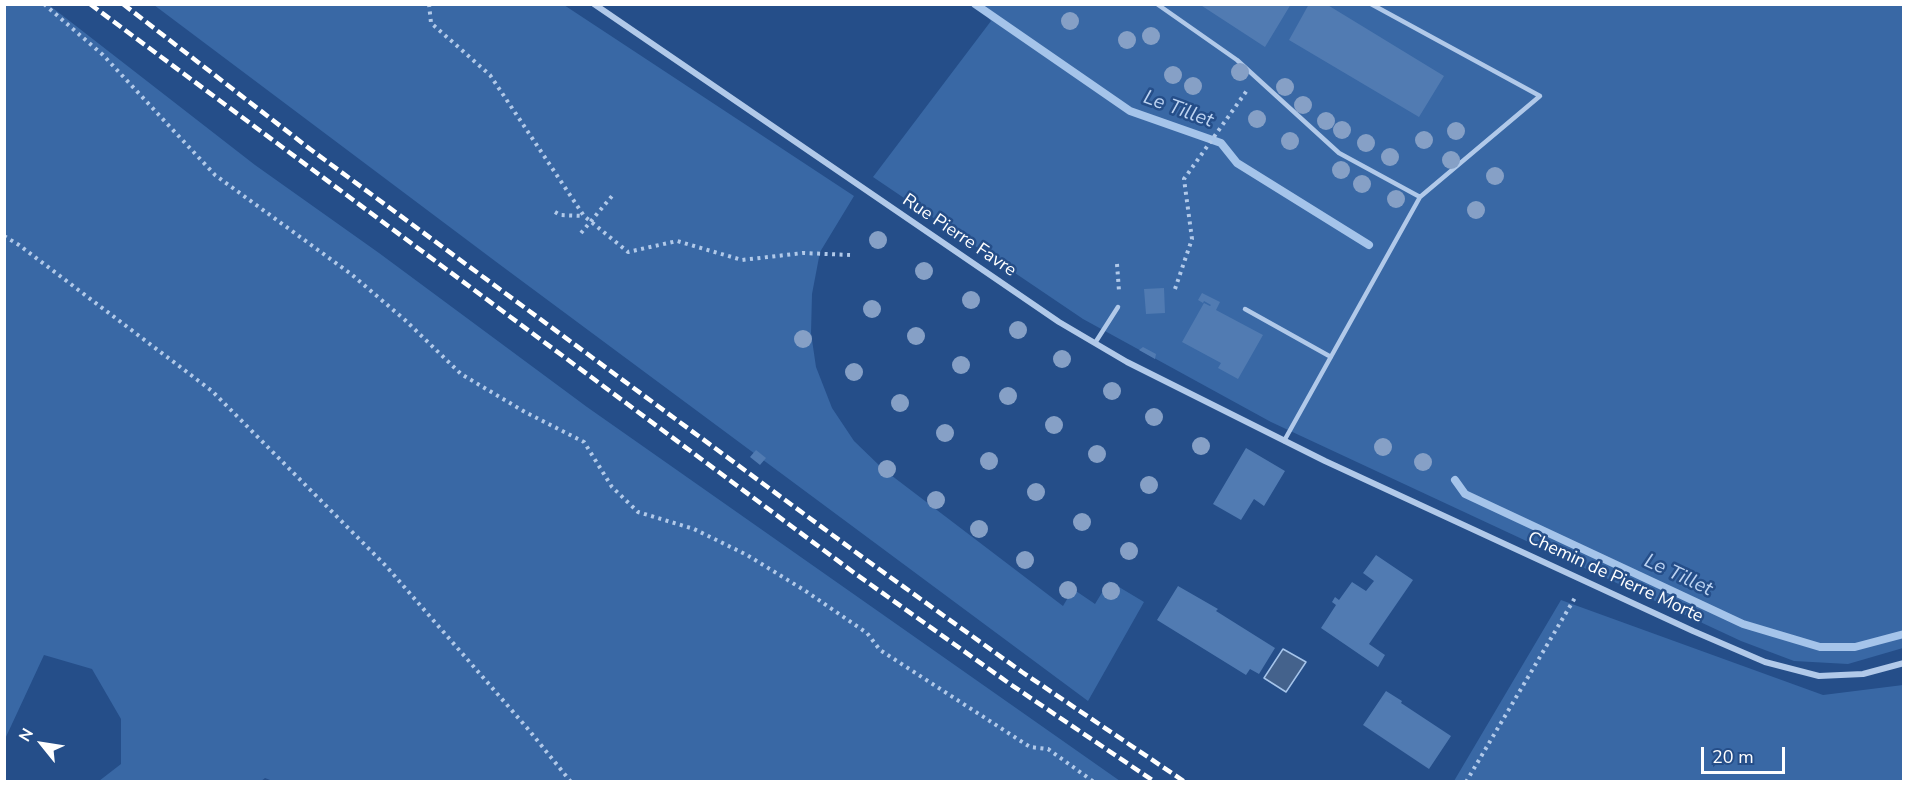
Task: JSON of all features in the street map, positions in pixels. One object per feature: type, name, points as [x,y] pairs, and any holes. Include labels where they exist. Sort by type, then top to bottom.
[{"type":"street","name":"Rue Pierre Favre","points":[[594,4],[1059,322],[1127,362],[1325,461]]},
{"type":"street","name":"Chemin de Pierre Morte","points":[[1325,461],[1733,650],[1765,662],[1819,676],[1863,674],[1904,663]]},
{"type":"lane","points":[[1157,4],[1237,60],[1339,153],[1420,197]]},
{"type":"lane","points":[[1284,441],[1420,197],[1540,96],[1371,4]]},
{"type":"lane","points":[[1095,343],[1118,307]]},
{"type":"lane","points":[[1245,309],[1330,357]]},
{"type":"path","points":[[44,4],[103,55],[215,175],[351,274],[405,320],[461,374],[525,412],[584,442],[612,487],[638,512],[694,528],[747,555],[867,633],[880,651],[1030,747],[1048,749],[1094,782]]},
{"type":"path","points":[[429,4],[430,23],[490,75],[584,216],[628,252],[677,241],[742,260],[803,253],[850,255]]},
{"type":"path","points":[[1175,290],[1192,239],[1184,179],[1256,77]]},
{"type":"path","points":[[581,233],[612,196]]},
{"type":"path","points":[[555,212],[560,216],[584,216]]},
{"type":"path","points":[[4,236],[212,391],[386,566],[528,729],[571,782]]},
{"type":"path","points":[[1117,264],[1118,307]]},
{"type":"path","points":[[1466,782],[1585,580]]},
{"type":"shaded area","points":[[5,5],[49,5],[255,165],[379,253],[587,407],[1120,781],[275,782],[265,778],[260,782],[99,781],[121,764],[121,719],[92,669],[44,655],[5,739]]},
{"type":"shaded area","points":[[154,5],[564,5],[854,196],[820,252],[812,294],[811,333],[816,367],[832,408],[854,441],[883,469],[1063,606],[1073,589],[1095,604],[1109,581],[1144,602],[1088,701],[499,264]]},
{"type":"shaded area","points":[[977,5],[1903,5],[1903,648],[1848,664],[1794,661],[1741,641],[1271,422],[1083,319],[873,177],[991,21]]},
{"type":"shaded area","points":[[1561,600],[1823,695],[1903,685],[1903,781],[1454,781]]},
{"type":"shaded area","points":[[1283,649],[1306,662],[1286,692],[1264,678]]},
{"type":"building","points":[[1199,4],[1291,4],[1265,47]]},
{"type":"building","points":[[1309,4],[1326,4],[1444,76],[1419,117],[1289,40]]},
{"type":"building","points":[[1164,288],[1165,313],[1146,314],[1144,289]]},
{"type":"building","points":[[1202,293],[1220,302],[1216,310],[1263,335],[1238,379],[1218,368],[1221,363],[1182,342],[1204,303],[1211,305],[1198,300]]},
{"type":"building","points":[[1143,347],[1156,354],[1155,359],[1139,350]]},
{"type":"building","points":[[1246,448],[1285,471],[1264,506],[1254,499],[1241,520],[1213,504]]},
{"type":"building","points":[[756,450],[766,458],[760,465],[750,457]]},
{"type":"building","points":[[1376,555],[1413,580],[1369,644],[1385,655],[1378,667],[1321,628],[1336,605],[1332,602],[1335,597],[1339,600],[1352,582],[1366,591],[1374,581],[1363,573]]},
{"type":"building","points":[[1178,586],[1218,609],[1216,611],[1275,648],[1259,674],[1250,669],[1246,675],[1157,620]]},
{"type":"building","points":[[1386,691],[1451,736],[1429,769],[1363,725]]},
{"type":"waterway","name":"Le Tillet","points":[[975,4],[1130,111],[1221,143],[1237,163],[1369,245]]},
{"type":"waterway","name":"Le Tillet","points":[[1455,480],[1465,494],[1743,624],[1820,647],[1855,647],[1904,634]]},
{"type":"railway","points":[[90,4],[853,572],[1010,684],[1155,782]]},
{"type":"railway","points":[[123,4],[310,149],[865,559],[1022,672],[1185,782]]}]
